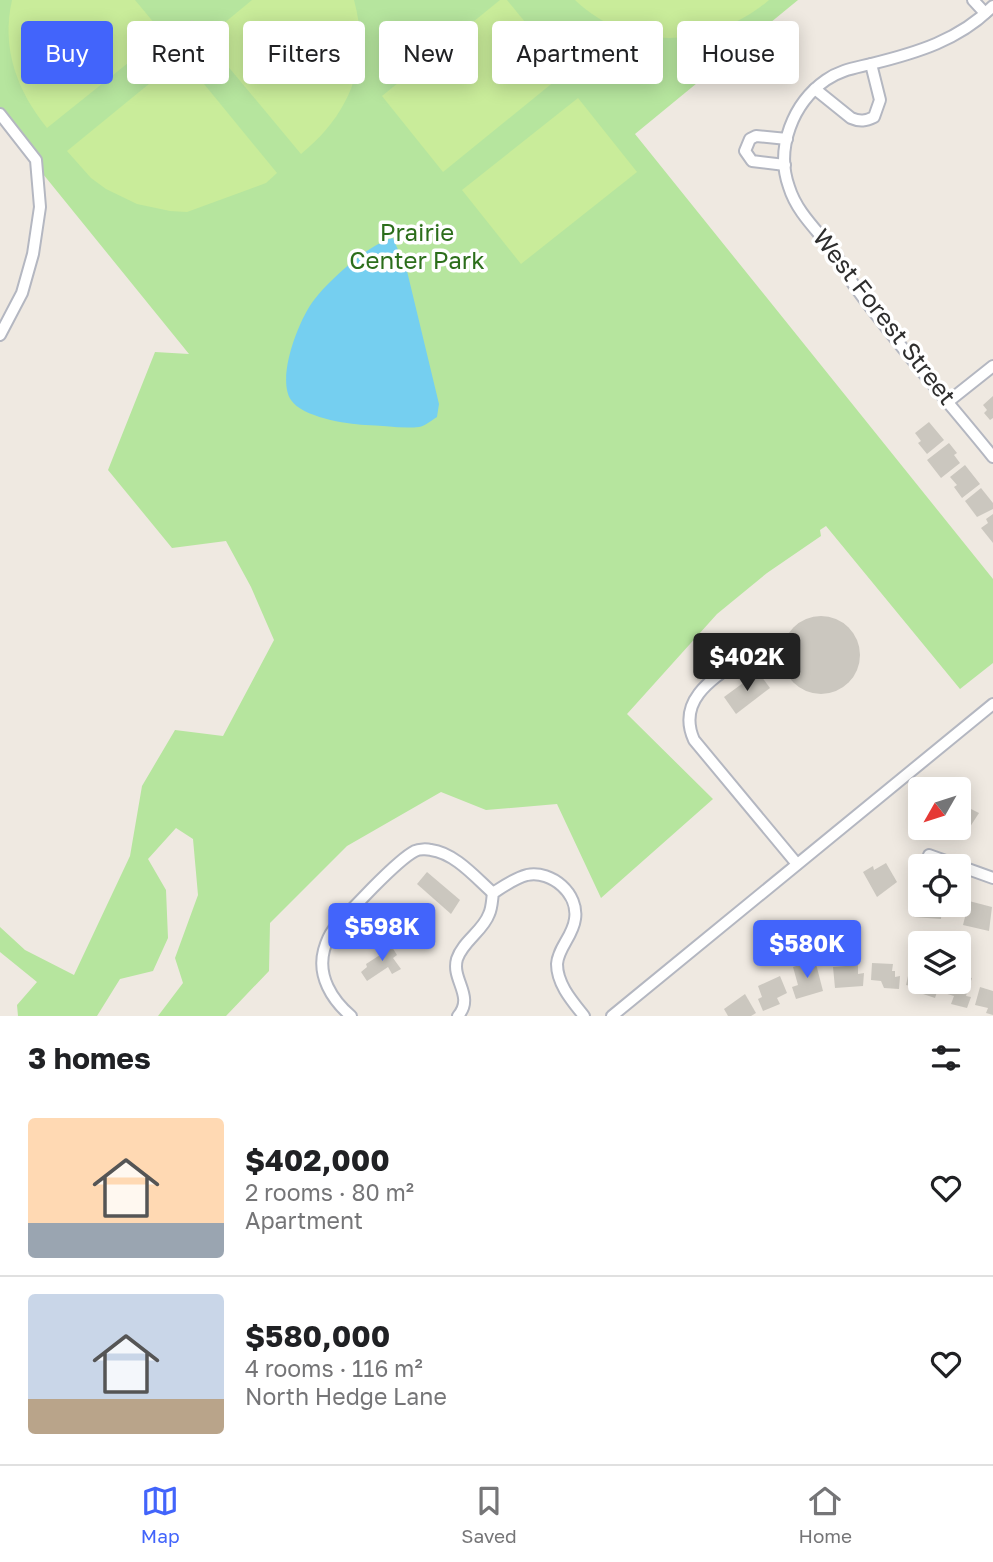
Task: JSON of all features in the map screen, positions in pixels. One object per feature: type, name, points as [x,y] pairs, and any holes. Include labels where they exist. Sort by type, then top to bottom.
[{"type":"street","points":[[787,139],[756,136],[750,139],[745,151],[752,161],[785,168],[790,125],[799,108],[815,89],[841,72],[938,44],[956,36],[989,9],[973,0]]},
{"type":"street","points":[[815,89],[851,118],[866,121],[874,117],[880,100],[871,64]]},
{"type":"street","points":[[0,114],[36,160],[40,208],[33,254],[22,293],[0,335]]},
{"type":"street","name":"West Forest Street","points":[[785,168],[791,193],[803,215],[835,254],[860,293],[993,457]]},
{"type":"street","points":[[949,401],[993,366]]},
{"type":"street","points":[[753,651],[695,696],[689,711],[688,727],[694,740],[797,864]]},
{"type":"street","points":[[612,1016],[993,704]]},
{"type":"street","points":[[351,1016],[338,1006],[329,992],[324,975],[323,952],[331,933],[399,863],[417,850],[433,850],[454,860],[493,892]]},
{"type":"street","points":[[971,870],[993,878]]},
{"type":"street","points":[[493,892],[528,875],[545,876],[561,884],[572,900],[576,917],[572,933],[557,962],[559,980],[584,1016]]},
{"type":"street","points":[[458,1016],[466,1004],[456,968],[458,957],[489,916],[493,892]]},
{"type":"green space","name":"Prairie Center Park","points":[[0,0],[798,0],[772,21],[677,21],[677,84],[696,84],[635,134],[993,579],[993,663],[960,689],[826,526],[820,530],[821,536],[767,573],[717,614],[627,714],[713,799],[601,898],[557,804],[486,810],[441,792],[347,846],[270,923],[269,971],[226,1016],[158,1016],[183,983],[175,958],[198,895],[193,839],[176,828],[148,859],[166,890],[168,938],[153,971],[120,979],[97,1016],[18,1016],[17,1005],[37,982],[0,952],[0,927],[25,950],[74,975],[130,856],[142,786],[175,730],[223,736],[274,640],[251,587],[226,541],[172,548],[108,470],[155,352],[189,354],[0,121]]},
{"type":"green space","points":[[12,0],[135,0],[152,21],[127,21],[127,64],[113,75],[113,21],[21,21],[21,84],[102,84],[47,128],[27,99],[14,68],[10,52],[9,18]]},
{"type":"green space","points":[[252,0],[354,0],[359,21],[243,21],[243,84],[352,84],[344,104],[332,122],[301,154],[229,68],[229,21],[227,21]]},
{"type":"green space","points":[[500,0],[507,0],[524,21],[492,21],[492,84],[551,84],[443,172],[382,96],[397,84],[478,84],[478,21],[474,21]]},
{"type":"green space","points":[[575,0],[769,0],[737,21],[677,21],[677,37],[672,38],[663,37],[663,21],[605,21]]},
{"type":"green space","points":[[149,84],[204,84],[277,173],[266,183],[187,212],[170,211],[137,204],[106,189],[91,178],[67,151]]},
{"type":"green space","points":[[578,98],[637,172],[521,264],[462,190]]},
{"type":"water","points":[[393,238],[407,271],[439,404],[437,417],[421,426],[399,427],[347,423],[325,419],[305,411],[291,400],[286,378],[291,349],[308,309],[339,273],[373,247]]},
{"type":"building","points":[[993,396],[993,418],[990,420],[984,413],[987,410],[983,405]]},
{"type":"building","points":[[929,422],[944,440],[927,454],[918,443],[921,441],[915,433]]},
{"type":"building","points":[[949,443],[957,453],[954,455],[960,463],[941,478],[927,460]]},
{"type":"building","points":[[965,465],[980,484],[962,498],[954,487],[957,485],[950,477]]},
{"type":"building","points":[[981,488],[993,503],[993,509],[977,517],[965,501]]},
{"type":"building","points":[[993,514],[993,543],[981,528]]},
{"type":"building","points":[[821,616],[836,619],[849,627],[857,640],[860,655],[857,670],[849,683],[836,691],[821,694],[806,691],[793,683],[785,670],[782,655],[785,640],[793,627],[806,619]]},
{"type":"building","points":[[758,672],[770,688],[736,714],[724,697]]},
{"type":"building","points":[[971,809],[979,813],[971,825]]},
{"type":"building","points":[[886,863],[897,882],[877,897],[863,872],[873,866],[874,870]]},
{"type":"building","points":[[427,872],[460,900],[451,914],[417,884]]},
{"type":"building","points":[[971,902],[992,907],[989,931],[963,925],[965,917],[971,917]]},
{"type":"building","points":[[384,944],[390,944],[397,955],[393,958],[401,969],[392,974],[388,967],[367,981],[361,972],[367,967],[366,964],[380,955],[377,949]]},
{"type":"building","points":[[815,960],[823,991],[796,999],[792,987],[798,985],[793,967]]},
{"type":"building","points":[[872,963],[893,964],[895,977],[900,976],[899,989],[884,988],[881,981],[871,980]]},
{"type":"building","points":[[858,965],[858,974],[864,973],[863,986],[835,988],[833,967]]},
{"type":"building","points":[[780,976],[787,993],[777,998],[780,1004],[763,1011],[758,999],[762,997],[758,986]]},
{"type":"building","points":[[980,987],[993,991],[993,1015],[986,1013],[988,1008],[975,1005]]},
{"type":"building","points":[[745,994],[756,1013],[751,1016],[728,1016],[724,1009]]},
{"type":"building","points":[[947,994],[967,994],[971,997],[967,1008],[951,1004],[954,996]]}]
